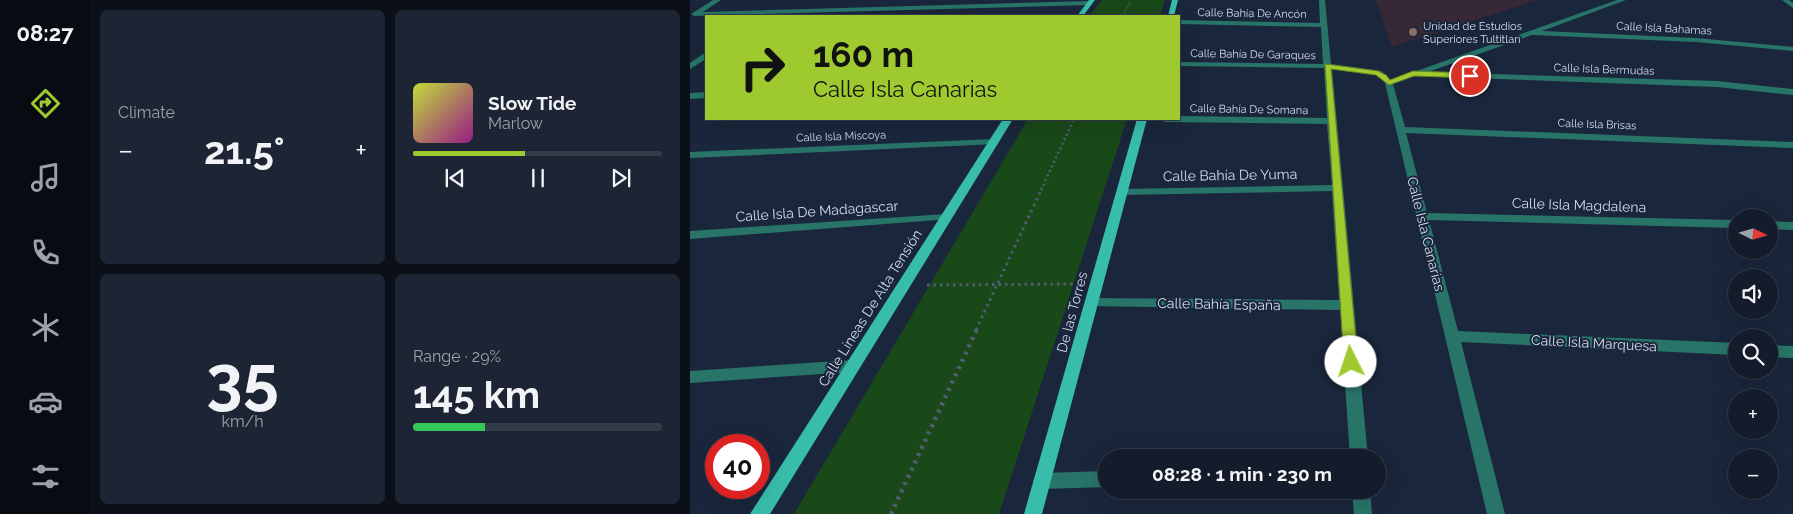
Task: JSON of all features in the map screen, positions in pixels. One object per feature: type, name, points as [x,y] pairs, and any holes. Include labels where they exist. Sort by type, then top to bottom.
[{"type":"main road","points":[[1171,15],[1175,0]]},
{"type":"main road","points":[[1081,15],[1091,2]]},
{"type":"main road","name":"Calle Líneas De Alta Tensión","points":[[759,514],[1007,120]]},
{"type":"main road","name":"De las Torres","points":[[1033,514],[1142,120]]},
{"type":"street","points":[[692,15],[718,0]]},
{"type":"street","points":[[1322,0],[1357,449]]},
{"type":"street","points":[[1328,66],[1378,73],[1389,83],[1623,0]]},
{"type":"street","points":[[1785,0],[1793,6]]},
{"type":"street","points":[[692,15],[1091,2]]},
{"type":"street","points":[[767,15],[772,12]]},
{"type":"street","name":"Calle Bahía De Ancón","points":[[1180,22],[1324,25]]},
{"type":"street","name":"Calle Isla Bahamas","points":[[1533,33],[1696,40],[1793,49]]},
{"type":"street","points":[[690,67],[705,57]]},
{"type":"street","name":"Calle Bahía De Garaques","points":[[1180,64],[1328,66]]},
{"type":"street","name":"Calle Isla Bermudas","points":[[1413,74],[1717,84],[1793,92]]},
{"type":"street","name":"Calle Isla Canarias","points":[[1389,83],[1496,514]]},
{"type":"street","points":[[690,96],[705,95]]},
{"type":"street","name":"Calle Bahía De Somana","points":[[1180,119],[1332,121]]},
{"type":"street","name":"Calle Isla Brisas","points":[[1400,130],[1773,142],[1793,145]]},
{"type":"street","name":"Calle Isla Miscoya","points":[[690,154],[994,142]]},
{"type":"street","name":"Calle Bahía De Yuma","points":[[1122,192],[1337,188]]},
{"type":"street","name":"Calle Isla Magdalena","points":[[1422,216],[1728,224]]},
{"type":"street","name":"Calle Isla De Madagascar","points":[[690,235],[946,217]]},
{"type":"street","points":[[1778,225],[1793,226]]},
{"type":"street","name":"Calle Bahía España","points":[[1092,302],[1346,305]]},
{"type":"street","name":"Calle Isla Marquesa","points":[[1452,336],[1728,349]]},
{"type":"street","points":[[1778,351],[1793,352]]},
{"type":"street","points":[[690,377],[852,366]]},
{"type":"street","points":[[1042,481],[1098,479]]},
{"type":"street","points":[[1362,499],[1363,514]]},
{"type":"path","points":[[1124,15],[1131,0]]},
{"type":"path","points":[[891,514],[995,285],[1074,120]]},
{"type":"path","points":[[903,285],[1096,284]]},
{"type":"shaded area","name":"Unidad de Estudios Superiores Tultitlan","points":[[1376,0],[1538,0],[1392,47]]},
{"type":"green space","points":[[1102,0],[1165,0],[1160,15],[1090,15]]},
{"type":"green space","points":[[1027,120],[1127,120],[999,514],[794,514]]},
{"type":"place","name":"Unidad de Estudios Superiores Tultitlan","points":[[1413,32]]},
{"type":"route","points":[[1351,362],[1328,66],[1378,73],[1389,83],[1413,74],[1470,76]]}]
